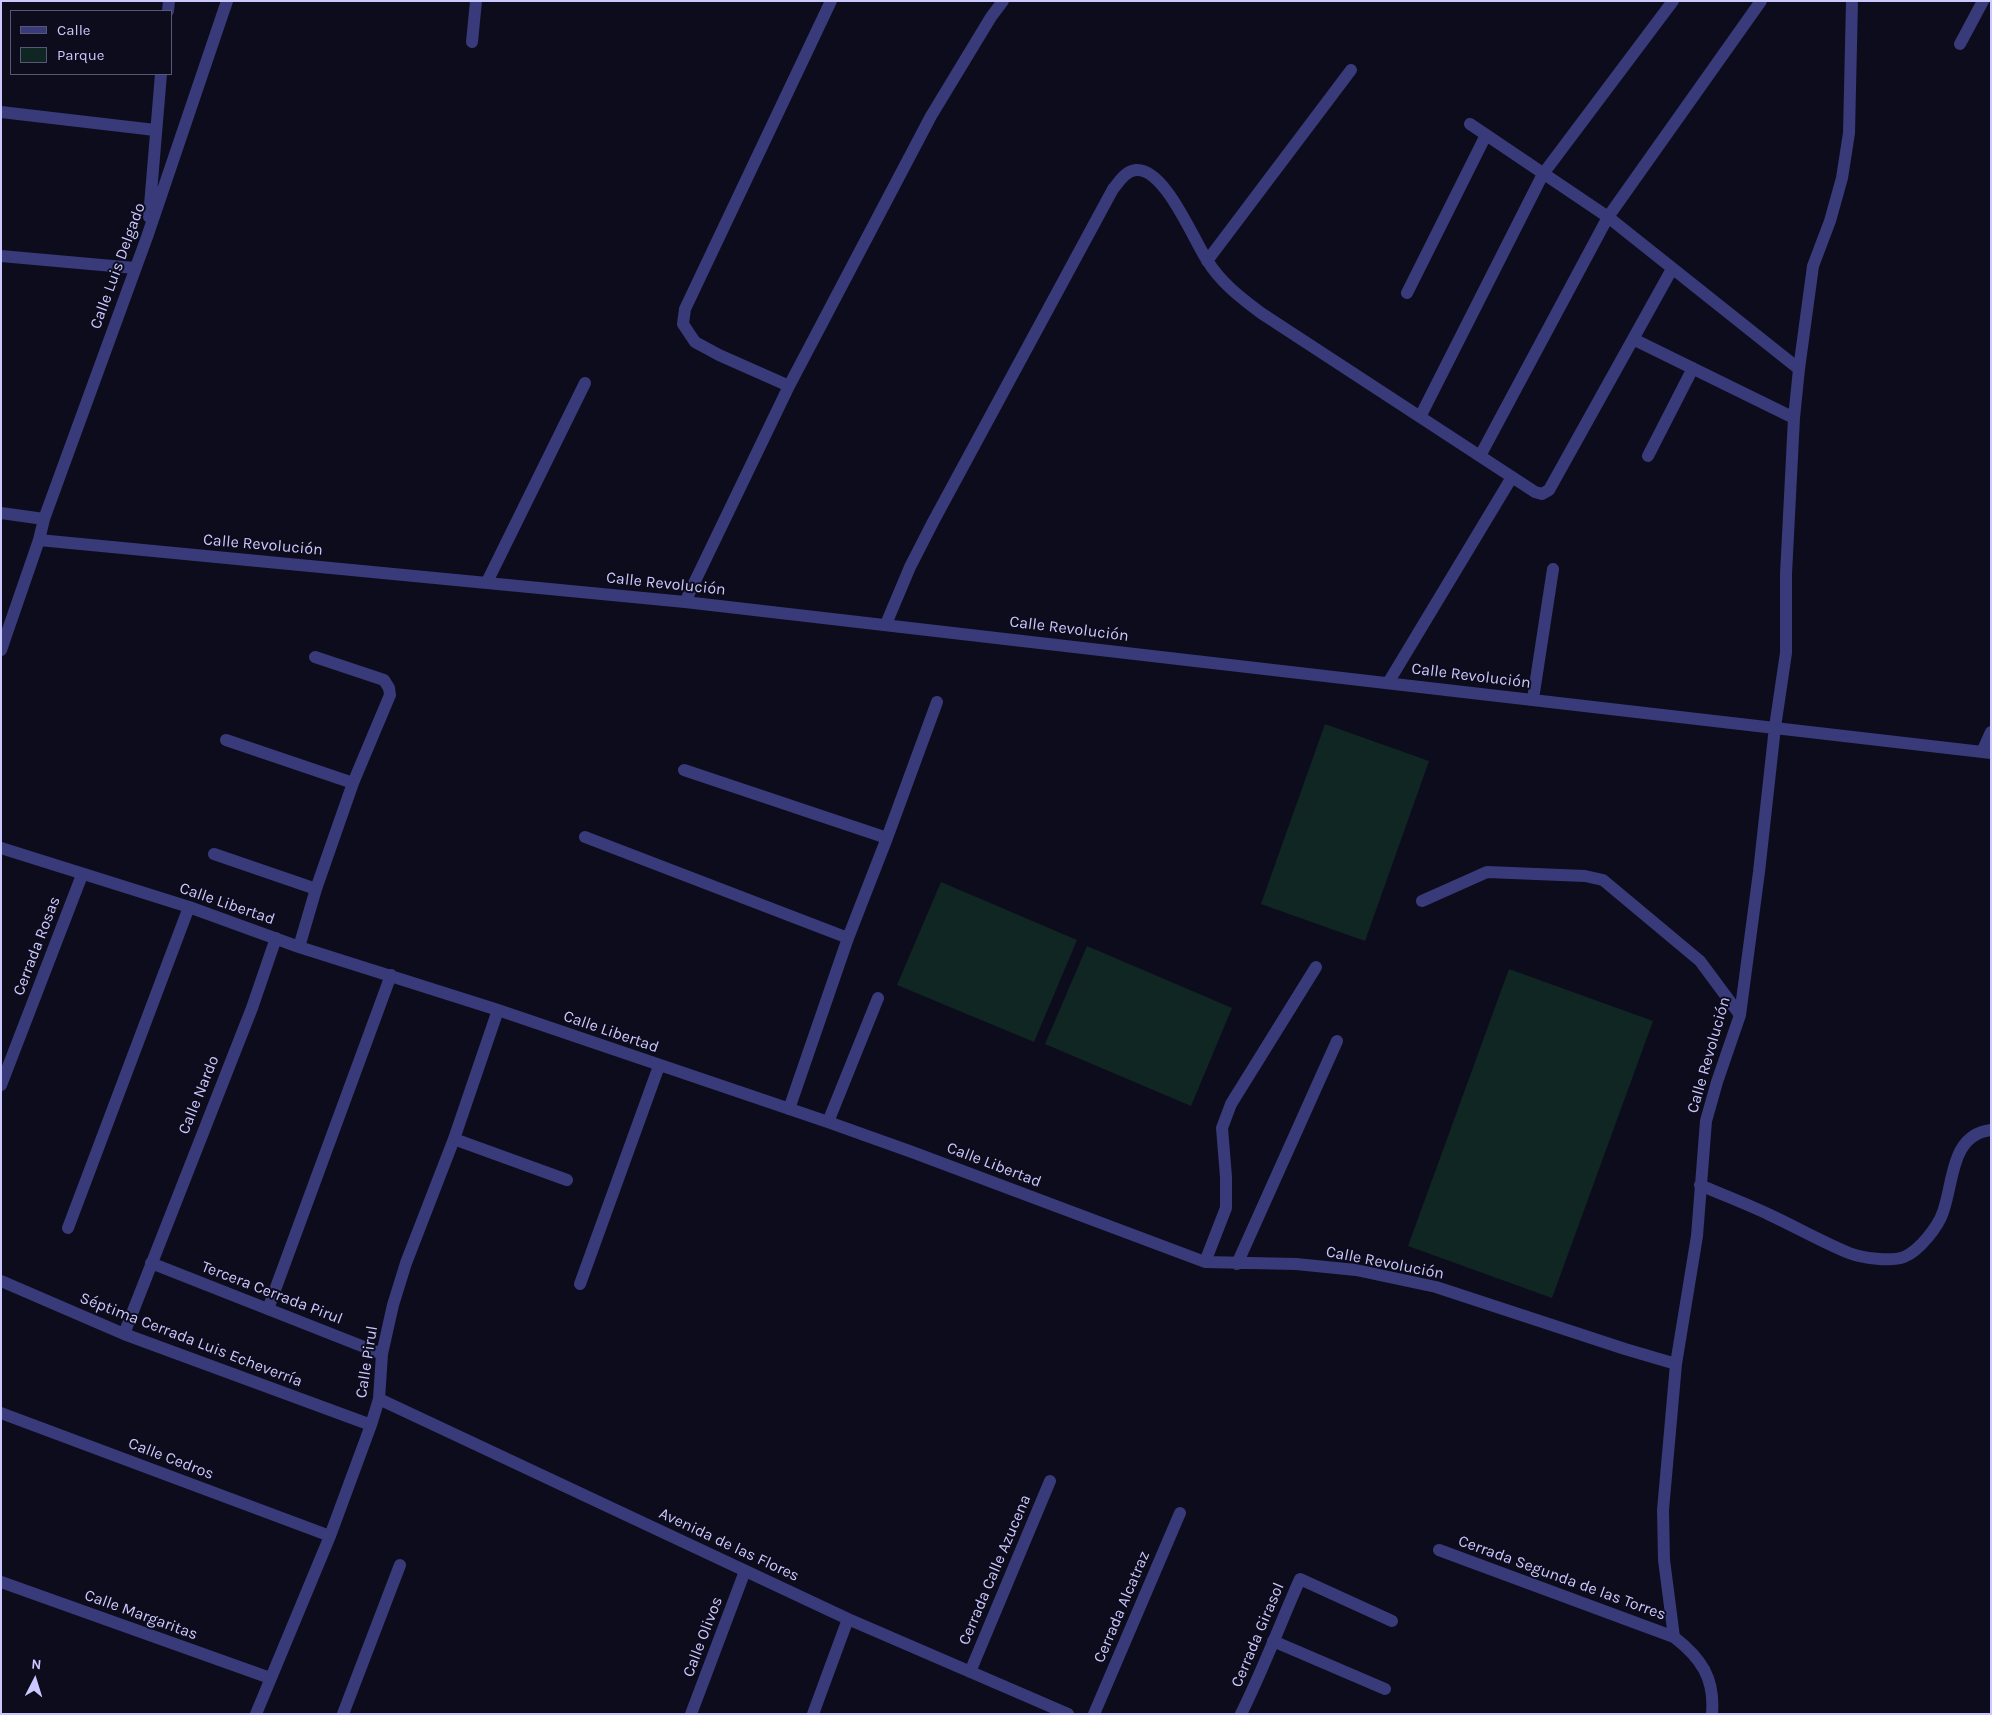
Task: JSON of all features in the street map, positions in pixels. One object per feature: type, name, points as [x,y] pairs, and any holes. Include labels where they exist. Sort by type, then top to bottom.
[{"type":"street","name":"Calle Luis Delgado","points":[[39,540],[44,518],[147,236],[226,1]]},
{"type":"street","points":[[472,42],[476,1]]},
{"type":"street","points":[[789,386],[719,355],[695,342],[683,324],[684,309],[831,1]]},
{"type":"street","points":[[685,602],[789,386],[931,116],[991,17],[1003,1]]},
{"type":"street","points":[[1420,417],[1543,174],[1673,1]]},
{"type":"street","points":[[1480,456],[1608,217],[1761,1]]},
{"type":"street","points":[[1852,1],[1849,133],[1842,178],[1830,221],[1813,266],[1799,369],[1794,418],[1786,574],[1786,653],[1775,727],[1986,752],[1991,732]]},
{"type":"street","points":[[1960,44],[1983,1]]},
{"type":"street","points":[[1207,261],[1351,70]]},
{"type":"street","points":[[147,236],[161,75]]},
{"type":"street","points":[[1,112],[155,130]]},
{"type":"street","points":[[1470,124],[1608,217],[1799,369]]},
{"type":"street","points":[[1407,293],[1486,135]]},
{"type":"street","points":[[886,624],[910,567],[933,522],[1113,189],[1125,175],[1136,170],[1154,178],[1166,189],[1207,261],[1220,278],[1238,295],[1261,313],[1535,492],[1542,494],[1549,490],[1672,269]]},
{"type":"street","points":[[1,256],[134,268]]},
{"type":"street","points":[[1633,338],[1794,418]]},
{"type":"street","points":[[1648,456],[1692,368]]},
{"type":"street","points":[[487,582],[586,382]]},
{"type":"street","points":[[1388,682],[1512,477]]},
{"type":"street","points":[[1,513],[44,518]]},
{"type":"street","points":[[1,650],[39,540]]},
{"type":"street","name":"Calle Revolución","points":[[39,540],[685,602],[1775,727],[1740,1015],[1716,1082],[1706,1121],[1697,1236],[1676,1364],[1625,1350],[1436,1287],[1356,1270],[1296,1264],[1205,1262]]},
{"type":"street","points":[[1533,699],[1553,569]]},
{"type":"street","points":[[299,947],[316,889],[353,783],[390,696],[389,688],[384,680],[315,657]]},
{"type":"street","points":[[789,1109],[848,938],[937,702]]},
{"type":"street","points":[[226,740],[353,783]]},
{"type":"street","points":[[684,770],[887,838]]},
{"type":"street","points":[[585,837],[848,938]]},
{"type":"street","name":"Calle Libertad","points":[[1,848],[82,875],[189,907],[299,947],[498,1010],[828,1122],[1205,1262]]},
{"type":"street","points":[[214,854],[316,889]]},
{"type":"street","points":[[1422,901],[1487,872],[1585,876],[1603,880],[1700,961],[1740,1015]]},
{"type":"street","name":"Cerrada Rosas","points":[[1,1085],[82,875]]},
{"type":"street","points":[[68,1228],[189,907]]},
{"type":"street","name":"Calle Nardo","points":[[124,1334],[252,1008],[276,938]]},
{"type":"street","points":[[1205,1262],[1226,1208],[1226,1177],[1222,1128],[1231,1104],[1316,967]]},
{"type":"street","points":[[268,1309],[391,975]]},
{"type":"street","points":[[828,1122],[878,998]]},
{"type":"street","name":"Calle Pirul","points":[[256,1714],[330,1536],[371,1425],[379,1400],[382,1354],[406,1264],[454,1139],[498,1010]]},
{"type":"street","points":[[1237,1264],[1337,1041]]},
{"type":"street","points":[[580,1284],[659,1066]]},
{"type":"street","points":[[1700,1185],[1770,1214],[1850,1253],[1886,1260],[1900,1258],[1913,1254],[1930,1235],[1943,1213],[1955,1159],[1961,1148],[1968,1140],[1982,1131],[1991,1130]]},
{"type":"street","points":[[454,1139],[566,1180]]},
{"type":"street","name":"Tercera Cerrada Pirul","points":[[151,1263],[382,1354]]},
{"type":"street","name":"Séptima Cerrada Luis Echeverría","points":[[1,1281],[124,1334],[371,1425]]},
{"type":"street","points":[[1676,1364],[1663,1510],[1664,1560],[1674,1637],[1698,1660],[1707,1673],[1714,1699],[1712,1714]]},
{"type":"street","name":"Avenida de las Flores","points":[[379,1400],[848,1619],[1068,1714]]},
{"type":"street","name":"Calle Cedros","points":[[1,1413],[330,1536]]},
{"type":"street","name":"Cerrada Calle Azucena","points":[[970,1672],[1050,1481]]},
{"type":"street","name":"Cerrada Alcatraz","points":[[1094,1714],[1180,1513]]},
{"type":"street","name":"Cerrada Segunda de las Torres","points":[[1439,1550],[1674,1637]]},
{"type":"street","points":[[343,1714],[400,1565]]},
{"type":"street","name":"Calle Olivos","points":[[691,1714],[745,1571]]},
{"type":"street","name":"Cerrada Girasol","points":[[1241,1714],[1300,1579],[1392,1621]]},
{"type":"street","name":"Calle Margaritas","points":[[1,1582],[270,1678]]},
{"type":"street","points":[[813,1714],[848,1619]]},
{"type":"street","points":[[1273,1641],[1385,1689]]},
{"type":"green space","points":[[1325,724],[1429,761],[1365,941],[1261,904]]},
{"type":"green space","points":[[941,882],[1077,940],[1034,1042],[897,985]]},
{"type":"green space","points":[[1087,946],[1232,1008],[1191,1106],[1045,1044]]},
{"type":"green space","points":[[1509,969],[1653,1021],[1552,1298],[1408,1246]]}]
